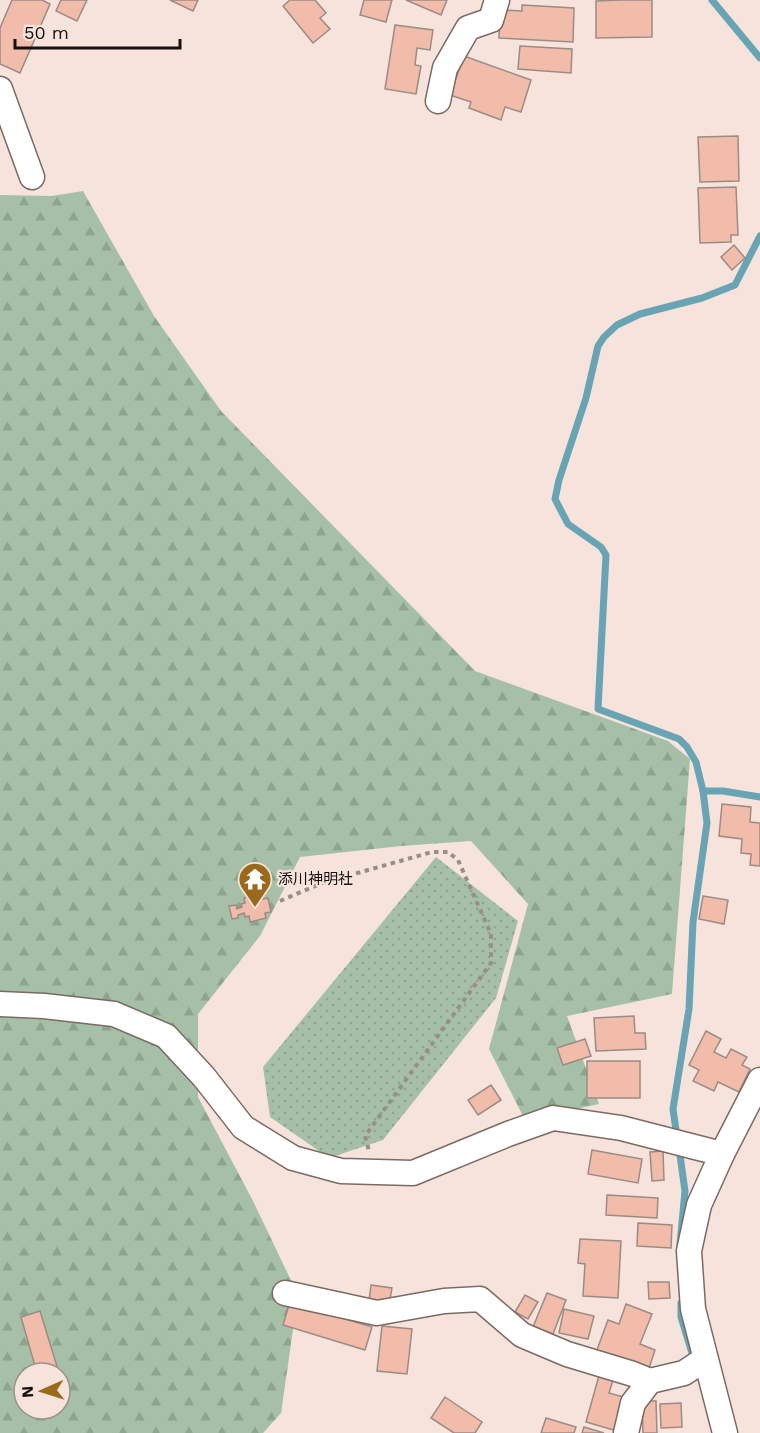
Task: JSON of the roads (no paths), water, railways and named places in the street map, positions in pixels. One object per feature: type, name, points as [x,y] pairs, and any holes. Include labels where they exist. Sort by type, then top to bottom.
[{"type":"street","points":[[438,101],[445,68],[468,28],[491,20],[497,0]]},
{"type":"street","points":[[0,89],[32,177]]},
{"type":"street","points":[[0,1004],[44,1006],[114,1014],[166,1036],[204,1077],[243,1127],[293,1158],[341,1171],[413,1173],[553,1118],[621,1128],[722,1154]]},
{"type":"street","points":[[725,1433],[698,1364],[690,1251],[699,1205],[760,1080]]},
{"type":"street","points":[[285,1293],[377,1313],[444,1300],[480,1299],[522,1335],[567,1354],[650,1381],[684,1373],[698,1364]]},
{"type":"street","points":[[626,1433],[633,1403],[650,1381]]},
{"type":"waterway","points":[[712,0],[760,58]]},
{"type":"waterway","points":[[677,1137],[673,1109],[689,1009],[693,922],[707,823],[703,791],[696,762],[679,739],[598,709],[606,555],[601,547],[568,524],[555,499],[586,398],[598,346],[604,337],[617,325],[640,314],[702,298],[735,285],[760,236]]},
{"type":"waterway","points":[[703,791],[723,791],[760,797]]},
{"type":"waterway","points":[[679,1148],[685,1191],[680,1244]]},
{"type":"waterway","points":[[681,1303],[681,1317],[692,1353]]},
{"type":"place","name":"添川神明社","points":[[255,908]]}]
